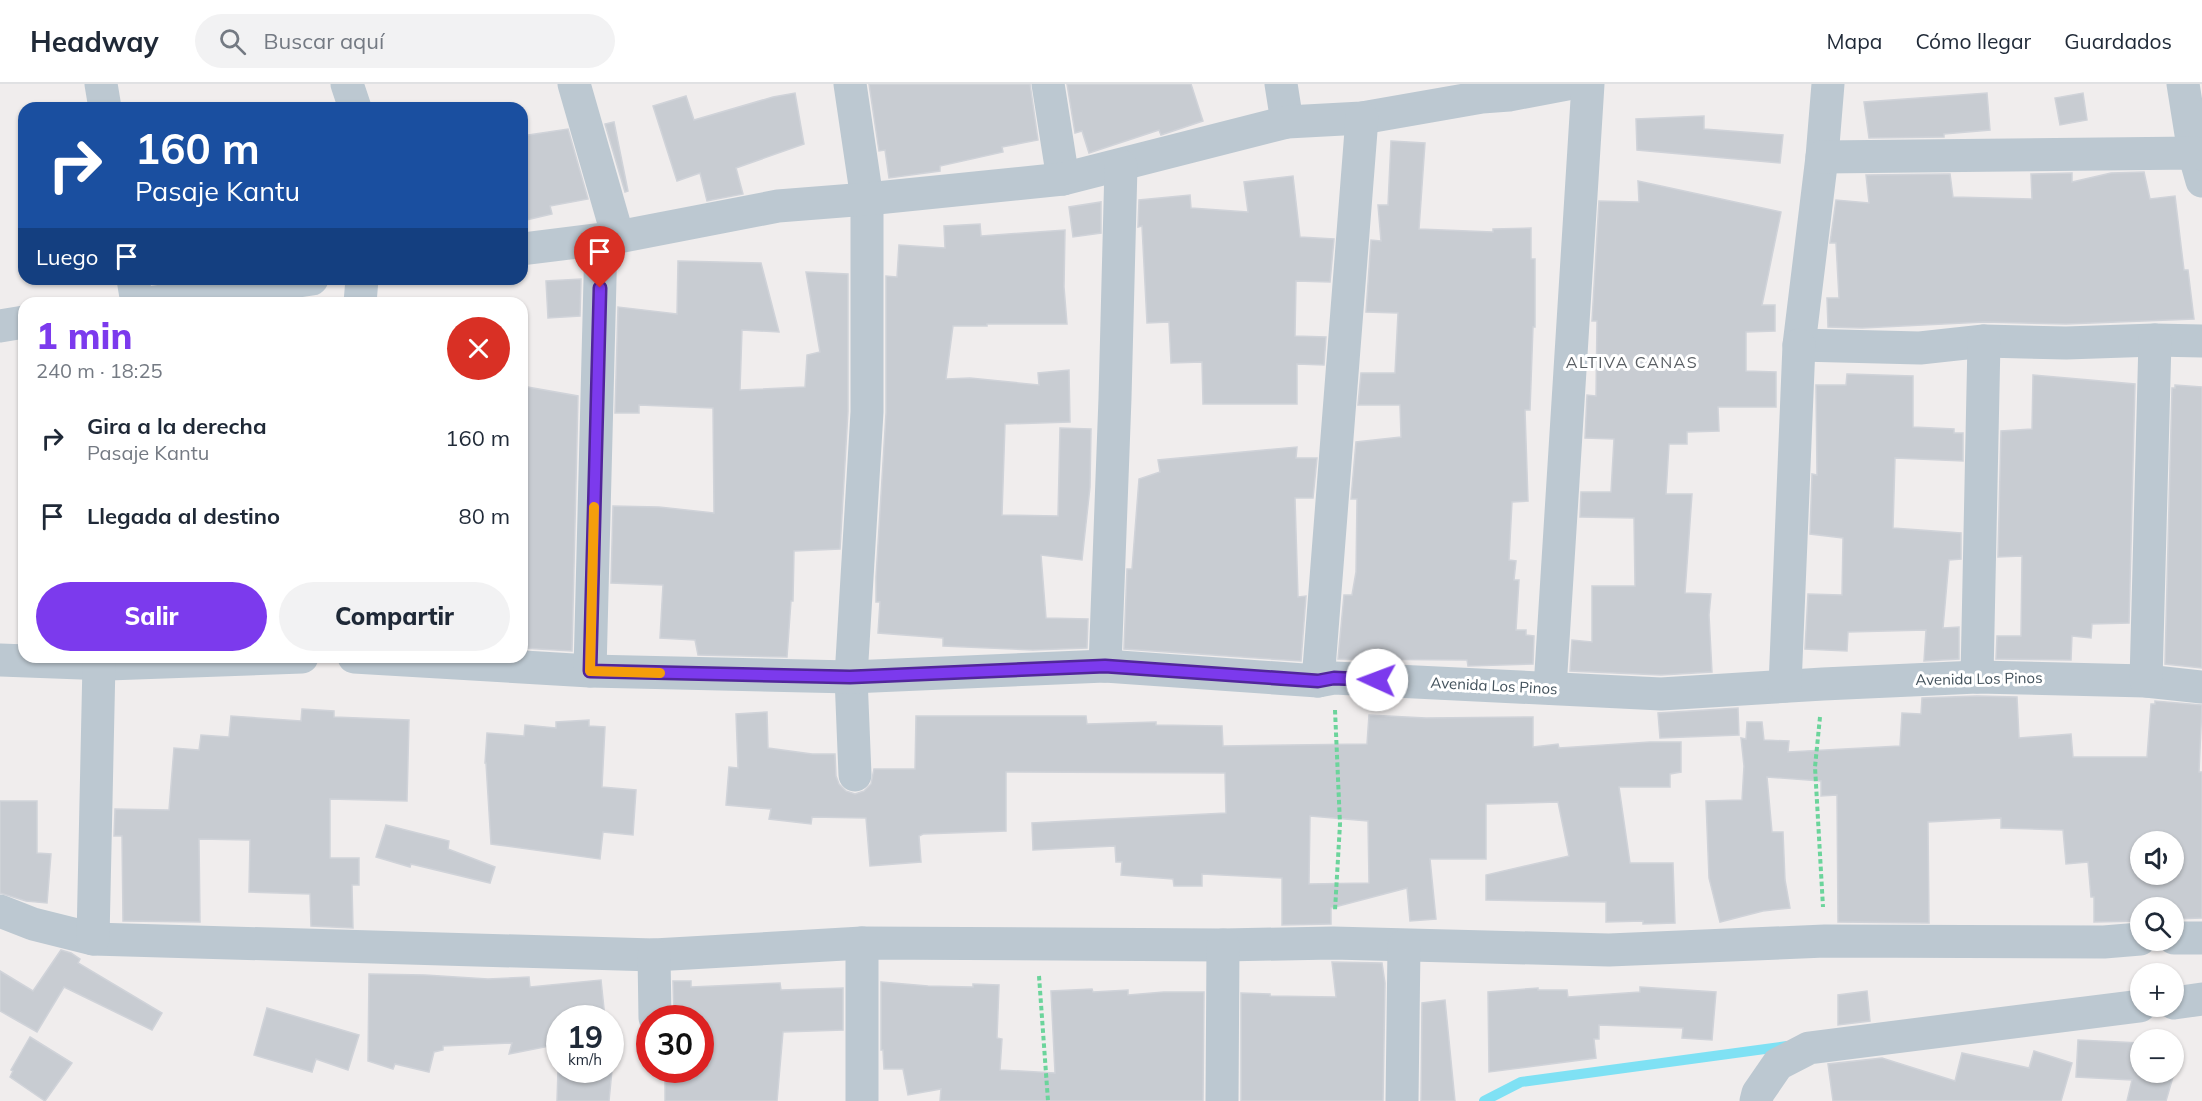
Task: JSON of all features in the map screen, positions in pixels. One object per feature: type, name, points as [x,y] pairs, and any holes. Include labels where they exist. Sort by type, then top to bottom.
[{"type":"street","points":[[101,84],[104,102]]},
{"type":"street","points":[[347,84],[353,102]]},
{"type":"street","points":[[574,84],[610,239],[590,671]]},
{"type":"street","points":[[850,84],[867,199],[867,412],[850,677],[855,775]]},
{"type":"street","points":[[1048,84],[1063,179]]},
{"type":"street","points":[[1281,84],[1287,122]]},
{"type":"street","points":[[528,248],[610,239],[778,206],[1063,179],[1287,122],[1362,118],[1481,91],[1509,95],[1567,84]]},
{"type":"street","points":[[1550,688],[1588,84]]},
{"type":"street","points":[[1785,686],[1799,345],[1822,157],[1828,84]]},
{"type":"street","points":[[1822,157],[2199,163],[2183,84]]},
{"type":"street","points":[[1326,680],[1362,118]]},
{"type":"street","points":[[1105,666],[1121,166]]},
{"type":"street","points":[[189,297],[271,285]]},
{"type":"street","points":[[0,326],[18,323]]},
{"type":"street","points":[[1799,345],[1920,348],[1984,341],[2066,344],[2155,340],[2202,341]]},
{"type":"street","points":[[2146,681],[2155,340]]},
{"type":"street","points":[[1977,677],[1984,341]]},
{"type":"street","points":[[0,660],[18,660]]},
{"type":"street","points":[[93,939],[105,663]]},
{"type":"street","name":"Avenida Los Pinos","points":[[455,663],[590,671],[850,677],[1105,666],[1326,680],[1661,694],[1977,677],[2146,681],[2202,687]]},
{"type":"street","points":[[0,911],[33,924],[93,939],[654,955],[862,943],[1223,945],[1333,943],[1609,950],[1825,941],[2104,942],[2130,940]]},
{"type":"street","points":[[2184,938],[2202,938]]},
{"type":"street","points":[[861,1101],[862,943]]},
{"type":"street","points":[[1222,1101],[1223,945]]},
{"type":"street","points":[[1402,1101],[1404,946]]},
{"type":"street","points":[[654,955],[655,1005]]},
{"type":"street","points":[[2184,1001],[2202,999]]},
{"type":"street","points":[[1756,1101],[1758,1093],[1778,1064],[1809,1048],[2130,1007]]},
{"type":"path","points":[[1326,680],[1340,824],[1333,943]]},
{"type":"path","points":[[1823,684],[1815,767],[1825,941]]},
{"type":"path","points":[[1037,944],[1048,1101]]},
{"type":"building","points":[[869,84],[1030,84],[1038,140],[1002,147],[1003,152],[940,166],[940,171],[889,178],[885,150],[879,151]]},
{"type":"building","points":[[1067,84],[1191,84],[1203,121],[1161,135],[1159,130],[1089,153],[1082,131],[1075,133]]},
{"type":"building","points":[[795,93],[804,144],[736,168],[743,194],[707,201],[700,173],[677,181],[653,106],[686,96],[694,120],[773,97]]},
{"type":"building","points":[[1987,93],[1990,130],[1944,134],[1944,137],[1869,138],[1864,102]]},
{"type":"building","points":[[2083,93],[2087,120],[2060,125],[2055,98]]},
{"type":"building","points":[[1704,116],[1704,129],[1783,135],[1780,163],[1637,150],[1636,119]]},
{"type":"building","points":[[614,122],[628,191],[625,192],[605,124]]},
{"type":"building","points":[[568,129],[588,199],[550,206],[552,214],[528,220],[528,135]]},
{"type":"building","points":[[1391,141],[1425,143],[1419,229],[1493,232],[1493,229],[1531,228],[1531,259],[1535,259],[1535,327],[1533,327],[1530,410],[1525,410],[1528,501],[1512,502],[1509,560],[1516,561],[1514,580],[1519,580],[1516,630],[1526,630],[1526,635],[1534,636],[1533,664],[1468,666],[1467,660],[1338,659],[1344,595],[1352,595],[1356,572],[1357,499],[1351,499],[1356,442],[1401,437],[1400,405],[1358,405],[1361,373],[1395,373],[1398,313],[1366,312],[1371,240],[1381,241],[1378,205],[1388,205]]},
{"type":"building","points":[[2144,172],[2150,199],[2175,196],[2184,270],[2188,270],[2194,319],[2066,324],[1984,322],[1862,328],[1828,327],[1827,298],[1839,298],[1836,243],[1830,243],[1836,200],[1869,203],[1866,175],[1950,174],[1953,197],[2032,199],[2031,174],[2072,173],[2072,182],[2111,173]]},
{"type":"building","points":[[1293,176],[1300,237],[1334,239],[1330,282],[1296,281],[1295,336],[1326,337],[1324,365],[1297,364],[1297,404],[1203,404],[1202,362],[1171,363],[1169,322],[1147,323],[1142,226],[1138,227],[1139,200],[1190,195],[1191,208],[1248,212],[1244,182]]},
{"type":"building","points":[[1638,181],[1781,212],[1762,305],[1775,305],[1775,331],[1746,332],[1746,371],[1776,372],[1776,407],[1718,407],[1719,431],[1687,432],[1687,444],[1669,444],[1666,494],[1692,494],[1685,593],[1711,594],[1709,615],[1712,672],[1661,675],[1570,671],[1572,640],[1592,642],[1592,586],[1635,586],[1634,518],[1580,517],[1581,492],[1611,492],[1614,439],[1585,438],[1587,395],[1596,396],[1597,321],[1592,321],[1599,201],[1639,202]]},
{"type":"building","points":[[1101,202],[1101,233],[1073,237],[1069,207]]},
{"type":"building","points":[[980,224],[981,236],[1065,230],[1064,287],[1067,324],[953,326],[946,379],[970,378],[1039,385],[1038,373],[1069,370],[1070,422],[1005,424],[1002,515],[1058,516],[1060,428],[1091,429],[1090,487],[1082,560],[1041,555],[1046,618],[1088,619],[1087,648],[1033,650],[943,646],[943,638],[878,633],[880,602],[876,602],[876,577],[886,413],[886,276],[897,277],[899,245],[945,248],[944,226]]},
{"type":"building","points":[[678,261],[761,263],[779,332],[742,330],[740,390],[805,387],[807,355],[820,352],[806,272],[848,274],[848,411],[840,549],[794,551],[793,601],[791,601],[787,657],[698,655],[695,640],[660,638],[663,585],[611,583],[613,506],[659,507],[714,513],[713,408],[639,405],[639,413],[615,413],[618,307],[677,314]]},
{"type":"building","points":[[581,279],[580,316],[548,318],[546,281]]},
{"type":"building","points":[[1847,374],[1913,376],[1913,427],[1954,429],[1954,433],[1963,433],[1963,461],[1895,458],[1893,528],[1961,533],[1961,559],[1949,560],[1943,628],[1959,627],[1959,659],[1924,661],[1926,630],[1848,632],[1847,651],[1805,649],[1808,594],[1842,595],[1843,538],[1810,534],[1812,474],[1817,475],[1816,385],[1846,385]]},
{"type":"building","points":[[2033,375],[2135,384],[2129,623],[2092,624],[2091,638],[2072,636],[2071,660],[1996,659],[1997,636],[2021,636],[2022,556],[1998,557],[2001,431],[2032,429]]},
{"type":"building","points":[[2175,385],[2202,387],[2202,668],[2165,664],[2172,388],[2175,388]]},
{"type":"building","points":[[528,387],[578,396],[572,651],[528,648]]},
{"type":"building","points":[[1297,447],[1296,458],[1317,458],[1313,498],[1295,498],[1298,597],[1306,596],[1301,661],[1124,649],[1127,569],[1132,569],[1139,479],[1160,472],[1158,460]]},
{"type":"building","points":[[2017,697],[2019,738],[2071,734],[2073,757],[2147,757],[2151,704],[2155,704],[2155,701],[2202,705],[2199,772],[2202,772],[2202,918],[2184,919],[2184,897],[2130,897],[2130,921],[2094,922],[2094,897],[2091,897],[2088,862],[2066,864],[2063,830],[2001,828],[2001,818],[1928,822],[1929,923],[1838,922],[1837,795],[1821,796],[1821,781],[1767,777],[1772,832],[1783,832],[1785,880],[1790,908],[1763,911],[1720,922],[1709,878],[1706,801],[1742,800],[1744,766],[1741,738],[1746,739],[1747,722],[1762,722],[1764,740],[1789,741],[1788,752],[1900,746],[1902,713],[1921,714],[1922,698]]},
{"type":"building","points":[[1738,708],[1739,735],[1660,738],[1658,713]]},
{"type":"building","points":[[302,709],[334,711],[334,717],[409,720],[407,801],[330,799],[330,858],[359,858],[359,885],[352,885],[353,928],[311,926],[310,894],[249,892],[250,840],[199,839],[200,922],[123,921],[122,836],[114,836],[115,809],[169,810],[174,748],[199,750],[201,735],[229,737],[231,716],[301,721]]},
{"type":"building","points":[[767,712],[768,748],[812,754],[835,754],[836,776],[839,784],[846,791],[855,794],[864,791],[871,784],[874,769],[915,769],[916,716],[1086,716],[1087,724],[1156,722],[1156,725],[1222,726],[1223,746],[1367,744],[1369,715],[1426,718],[1533,717],[1533,747],[1558,744],[1559,748],[1681,742],[1681,772],[1670,774],[1670,787],[1619,787],[1630,863],[1673,863],[1675,923],[1606,922],[1606,902],[1486,900],[1486,875],[1569,856],[1558,802],[1486,804],[1486,859],[1430,859],[1436,919],[1410,921],[1407,888],[1331,908],[1331,924],[1282,925],[1282,878],[1202,874],[1202,886],[1174,886],[1173,879],[1121,875],[1122,862],[1116,862],[1115,846],[1033,850],[1032,823],[1226,813],[1225,773],[1006,772],[1006,831],[923,834],[919,836],[921,862],[870,866],[866,818],[812,817],[811,824],[769,819],[771,809],[726,805],[729,767],[738,768],[736,714]],"holes":[[[1310,816],[1368,821],[1369,883],[1309,884]]]},
{"type":"building","points":[[589,720],[589,726],[605,727],[602,787],[636,790],[633,835],[603,832],[600,859],[491,844],[485,763],[487,733],[524,736],[525,725],[556,728],[556,722]]},
{"type":"building","points":[[0,801],[37,801],[37,853],[51,854],[47,903],[26,901],[0,893]]},
{"type":"building","points":[[386,825],[449,841],[448,849],[495,867],[490,883],[411,864],[410,867],[376,857]]},
{"type":"building","points":[[61,950],[71,953],[80,959],[78,963],[162,1013],[152,1030],[64,987],[37,1032],[0,1011],[0,971],[33,991]]},
{"type":"building","points":[[1332,962],[1382,963],[1385,983],[1383,1101],[1241,1101],[1241,993],[1336,997]]},
{"type":"building","points":[[369,974],[488,979],[529,977],[530,987],[601,980],[604,1005],[546,1005],[546,1047],[509,1054],[512,1043],[443,1046],[443,1050],[434,1052],[429,1072],[395,1064],[393,1069],[368,1061]]},
{"type":"building","points":[[673,981],[691,981],[691,987],[780,983],[781,990],[843,988],[843,1030],[783,1032],[777,1101],[665,1101],[665,1083],[714,1083],[714,1005],[674,1005]]},
{"type":"building","points":[[881,982],[928,986],[999,985],[997,1038],[1002,1039],[1000,1070],[1055,1073],[1051,991],[1128,990],[1128,995],[1204,992],[1203,1101],[940,1101],[941,1089],[908,1095],[903,1069],[884,1069],[883,1050],[881,1050]]},
{"type":"building","points":[[1640,987],[1716,992],[1712,1040],[1682,1038],[1683,1028],[1599,1025],[1599,1039],[1594,1039],[1596,1058],[1489,1072],[1488,992],[1538,988],[1538,990],[1567,990],[1568,997],[1640,992]]},
{"type":"building","points":[[1867,991],[1870,1021],[1838,1025],[1838,995]]},
{"type":"building","points":[[1445,1000],[1455,1101],[1421,1101],[1422,1003]]},
{"type":"building","points":[[267,1008],[359,1035],[348,1070],[316,1059],[312,1072],[254,1055]]},
{"type":"building","points":[[30,1037],[72,1063],[45,1101],[10,1077],[13,1071],[11,1070]]},
{"type":"building","points":[[2078,1040],[2130,1043],[2130,1080],[2076,1077]]},
{"type":"building","points":[[2034,1051],[2072,1063],[2061,1101],[1833,1101],[1828,1064],[1882,1058],[1955,1081],[1962,1053],[2029,1068]]},
{"type":"building","points":[[558,1083],[611,1083],[609,1101],[557,1101]]},
{"type":"building","points":[[2131,1083],[2171,1083],[2166,1101],[2127,1101]]},
{"type":"waterway","points":[[1484,1101],[1521,1082],[1787,1046]]},
{"type":"slow traffic","points":[[594,507],[590,671],[660,673]]},
{"type":"district","name":"ALTIVA CANAS","points":[[1632,362]]},
{"type":"route","points":[[600,288],[590,671],[850,677],[1105,666],[1318,681],[1334,678],[1377,680]]}]
